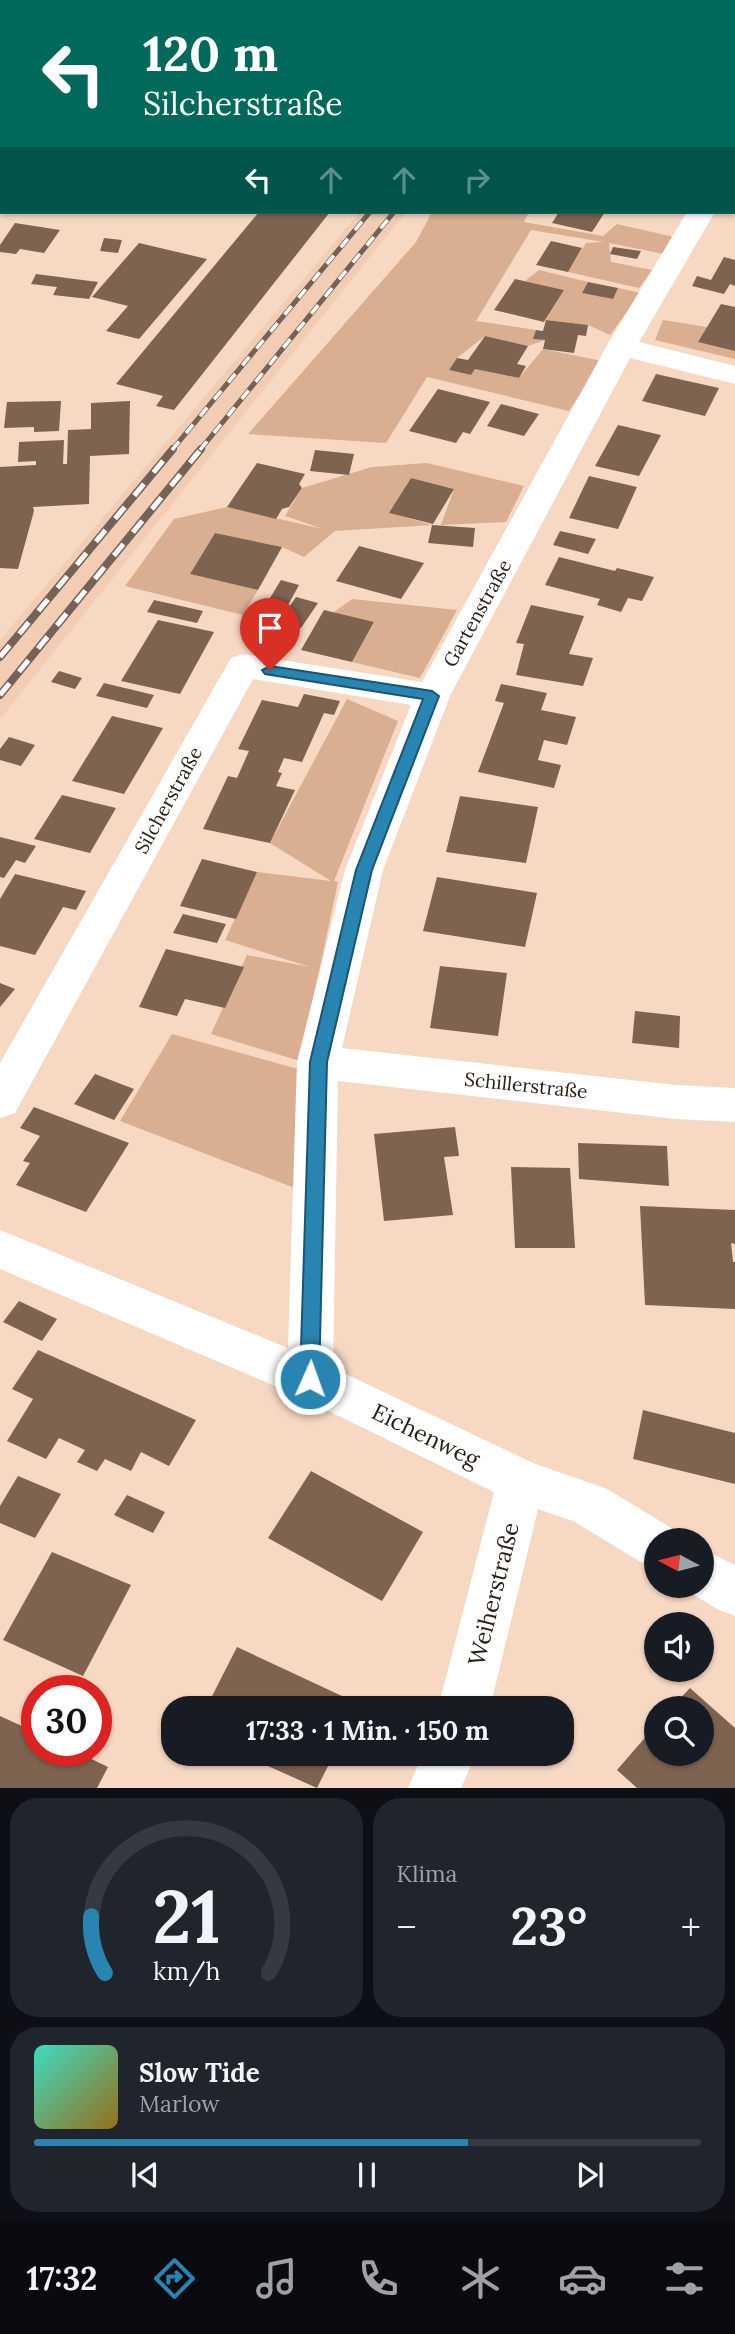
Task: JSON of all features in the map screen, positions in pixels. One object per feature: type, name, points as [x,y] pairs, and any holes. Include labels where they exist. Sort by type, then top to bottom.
[{"type":"street","name":"Gartenstraße","points":[[310,1379],[318,1062],[364,870],[432,696],[621,347],[700,214]]},
{"type":"street","points":[[621,347],[735,374]]},
{"type":"street","name":"Silcherstraße","points":[[0,1101],[243,666],[432,696]]},
{"type":"street","name":"Schillerstraße","points":[[318,1062],[676,1102],[735,1105]]},
{"type":"street","name":"Eichenweg","points":[[0,1249],[310,1379],[521,1481],[590,1505],[644,1538]]},
{"type":"street","name":"Weiherstraße","points":[[467,1696],[521,1481]]},
{"type":"street","points":[[714,1579],[735,1592]]},
{"type":"street","points":[[434,1788],[444,1766]]},
{"type":"shaded area","points":[[358,214],[404,214],[0,719],[0,640]]},
{"type":"shaded area","points":[[431,214],[528,214],[524,222],[603,236],[617,224],[678,238],[664,254],[609,243],[611,262],[652,270],[639,288],[568,272],[586,243],[604,242],[531,230],[476,321],[536,330],[534,339],[545,340],[528,346],[485,336],[457,358],[449,370],[471,375],[475,369],[519,378],[543,349],[602,361],[569,411],[427,377],[386,443],[248,434],[416,242]]},
{"type":"shaded area","points":[[539,270],[588,282],[583,292],[612,299],[618,288],[641,293],[610,335],[588,325],[546,320],[564,290],[525,281]]},
{"type":"shaded area","points":[[663,320],[707,327],[735,351],[735,359],[655,340]]},
{"type":"shaded area","points":[[427,463],[524,486],[506,522],[441,525],[454,489],[411,478],[390,513],[432,525],[335,531],[304,557],[282,547],[215,533],[190,574],[258,590],[243,615],[125,586],[174,519],[227,507],[323,529],[285,516],[302,488],[372,467]]},
{"type":"shaded area","points":[[352,599],[457,610],[420,678],[352,662],[374,623],[333,613]]},
{"type":"shaded area","points":[[347,699],[398,721],[334,881],[338,882],[300,1061],[211,1034],[247,955],[310,967],[225,940],[257,872],[331,881],[270,843]]},
{"type":"shaded area","points":[[172,1034],[298,1069],[300,1190],[120,1121]]},
{"type":"building","points":[[257,214],[328,214],[174,410],[156,406],[163,396],[116,384]]},
{"type":"building","points":[[558,214],[604,214],[592,232],[552,223]]},
{"type":"building","points":[[15,223],[60,230],[44,253],[20,249],[16,254],[0,252],[0,245]]},
{"type":"building","points":[[104,238],[122,240],[118,253],[100,251]]},
{"type":"building","points":[[551,241],[582,248],[568,272],[536,265]]},
{"type":"building","points":[[139,243],[207,259],[139,339],[106,331],[128,306],[92,297]]},
{"type":"building","points":[[613,247],[641,251],[637,259],[610,254]]},
{"type":"building","points":[[724,257],[735,260],[735,286],[730,284],[724,294],[692,286],[697,276],[711,280]]},
{"type":"building","points":[[36,274],[98,282],[89,299],[53,295],[57,287],[31,284]]},
{"type":"building","points":[[515,279],[564,290],[544,322],[494,310]]},
{"type":"building","points":[[588,282],[618,288],[613,299],[582,293]]},
{"type":"building","points":[[721,304],[735,307],[735,351],[698,342]]},
{"type":"building","points":[[546,320],[588,325],[586,336],[578,335],[574,353],[543,349],[545,340],[533,339],[536,330],[543,331]]},
{"type":"building","points":[[485,336],[528,346],[517,364],[526,366],[519,378],[475,369],[471,375],[449,370],[457,358],[468,360]]},
{"type":"building","points":[[656,374],[719,388],[705,416],[642,401]]},
{"type":"building","points":[[438,389],[490,402],[470,434],[463,432],[456,443],[409,431]]},
{"type":"building","points":[[61,401],[59,431],[34,432],[34,427],[4,428],[7,402]]},
{"type":"building","points":[[130,401],[129,454],[90,456],[89,504],[33,507],[18,569],[0,568],[0,467],[36,465],[36,461],[18,462],[19,442],[64,440],[63,464],[67,464],[68,430],[91,429],[91,403]]},
{"type":"building","points":[[501,404],[539,414],[524,436],[487,426]]},
{"type":"building","points":[[618,425],[661,435],[639,476],[595,466]]},
{"type":"building","points":[[315,450],[354,454],[349,475],[310,471]]},
{"type":"building","points":[[257,463],[305,474],[299,484],[302,488],[289,507],[282,509],[276,519],[227,507]]},
{"type":"building","points":[[589,476],[637,487],[618,529],[569,518]]},
{"type":"building","points":[[411,478],[454,489],[433,524],[389,513]]},
{"type":"building","points":[[432,525],[475,528],[473,547],[428,543]]},
{"type":"building","points":[[560,531],[596,539],[588,554],[553,545]]},
{"type":"building","points":[[215,533],[282,547],[258,590],[190,574]]},
{"type":"building","points":[[359,546],[424,563],[401,599],[336,581]]},
{"type":"building","points":[[559,557],[615,571],[617,568],[654,577],[642,601],[628,598],[621,612],[597,605],[600,599],[545,585]]},
{"type":"building","points":[[281,580],[299,585],[282,616],[262,611]]},
{"type":"building","points":[[296,597],[318,603],[301,628],[279,622]]},
{"type":"building","points":[[154,600],[203,611],[197,623],[147,612]]},
{"type":"building","points":[[531,605],[584,616],[569,654],[593,658],[583,686],[516,675],[524,644],[516,643]]},
{"type":"building","points":[[324,610],[374,622],[352,662],[301,650]]},
{"type":"building","points":[[158,620],[214,632],[180,694],[121,681]]},
{"type":"building","points":[[59,671],[82,678],[75,689],[51,682]]},
{"type":"building","points":[[104,683],[154,695],[147,708],[96,696]]},
{"type":"building","points":[[501,684],[547,693],[541,710],[576,717],[567,745],[544,740],[538,760],[561,765],[554,788],[478,772],[504,703],[495,701]]},
{"type":"building","points":[[304,694],[340,701],[334,715],[324,713],[302,762],[284,758],[278,772],[282,773],[276,786],[295,790],[270,843],[203,829],[228,776],[237,778],[249,751],[238,749],[262,700],[298,707]]},
{"type":"building","points":[[112,716],[163,728],[124,794],[72,781]]},
{"type":"building","points":[[9,737],[35,745],[21,766],[0,760],[0,749]]},
{"type":"building","points":[[62,795],[116,808],[90,853],[34,839]]},
{"type":"building","points":[[460,796],[538,807],[526,863],[446,852]]},
{"type":"building","points":[[0,837],[36,846],[25,863],[16,860],[4,878],[0,877]]},
{"type":"building","points":[[202,859],[257,872],[236,919],[180,906]]},
{"type":"building","points":[[15,874],[86,891],[76,910],[63,907],[35,955],[0,946],[0,899]]},
{"type":"building","points":[[437,877],[537,893],[525,947],[423,931]]},
{"type":"building","points":[[183,914],[226,924],[217,943],[173,933]]},
{"type":"building","points":[[166,949],[244,967],[225,1008],[185,999],[177,1016],[139,1007]]},
{"type":"building","points":[[440,966],[507,973],[498,1036],[430,1028]]},
{"type":"building","points":[[0,983],[15,989],[0,1007]]},
{"type":"building","points":[[635,1011],[680,1016],[679,1048],[632,1043]]},
{"type":"building","points":[[95,1074],[134,1089],[114,1120],[74,1104]]},
{"type":"building","points":[[34,1107],[129,1143],[86,1212],[16,1185],[30,1163],[23,1161],[40,1136],[20,1128]]},
{"type":"building","points":[[455,1127],[459,1156],[444,1157],[453,1215],[384,1221],[374,1134]]},
{"type":"building","points":[[578,1143],[667,1146],[669,1186],[579,1179]]},
{"type":"building","points":[[511,1167],[570,1168],[575,1248],[515,1248]]},
{"type":"building","points":[[640,1206],[735,1210],[735,1244],[731,1243],[735,1262],[735,1309],[645,1305]]},
{"type":"building","points":[[19,1301],[57,1319],[42,1341],[3,1322]]},
{"type":"building","points":[[38,1350],[196,1420],[169,1466],[141,1452],[131,1471],[105,1459],[97,1471],[77,1462],[85,1450],[59,1438],[46,1459],[7,1441],[33,1399],[12,1389]]},
{"type":"building","points":[[643,1410],[735,1433],[735,1484],[633,1459]]},
{"type":"building","points":[[311,1471],[423,1532],[382,1601],[268,1538]]},
{"type":"building","points":[[18,1476],[61,1494],[35,1538],[0,1523],[0,1506]]},
{"type":"building","points":[[127,1495],[165,1512],[153,1533],[114,1515]]},
{"type":"building","points":[[52,1552],[131,1585],[84,1675],[3,1640]]},
{"type":"building","points":[[237,1647],[342,1696],[212,1696]]},
{"type":"building","points":[[690,1688],[699,1696],[682,1696]]},
{"type":"building","points":[[714,1709],[735,1728],[735,1788],[637,1788],[617,1770],[644,1739],[644,1766],[714,1766]]},
{"type":"building","points":[[0,1716],[21,1726],[21,1766],[108,1767],[97,1788],[0,1788]]},
{"type":"building","points":[[268,1766],[328,1766],[317,1788]]},
{"type":"railway","points":[[172,450],[368,214]]},
{"type":"railway","points":[[200,450],[392,214]]},
{"type":"railway","points":[[0,657],[173,449]]},
{"type":"railway","points":[[0,695],[201,449]]},
{"type":"route","points":[[270,670],[432,696],[364,870],[318,1062],[310,1379]]}]
